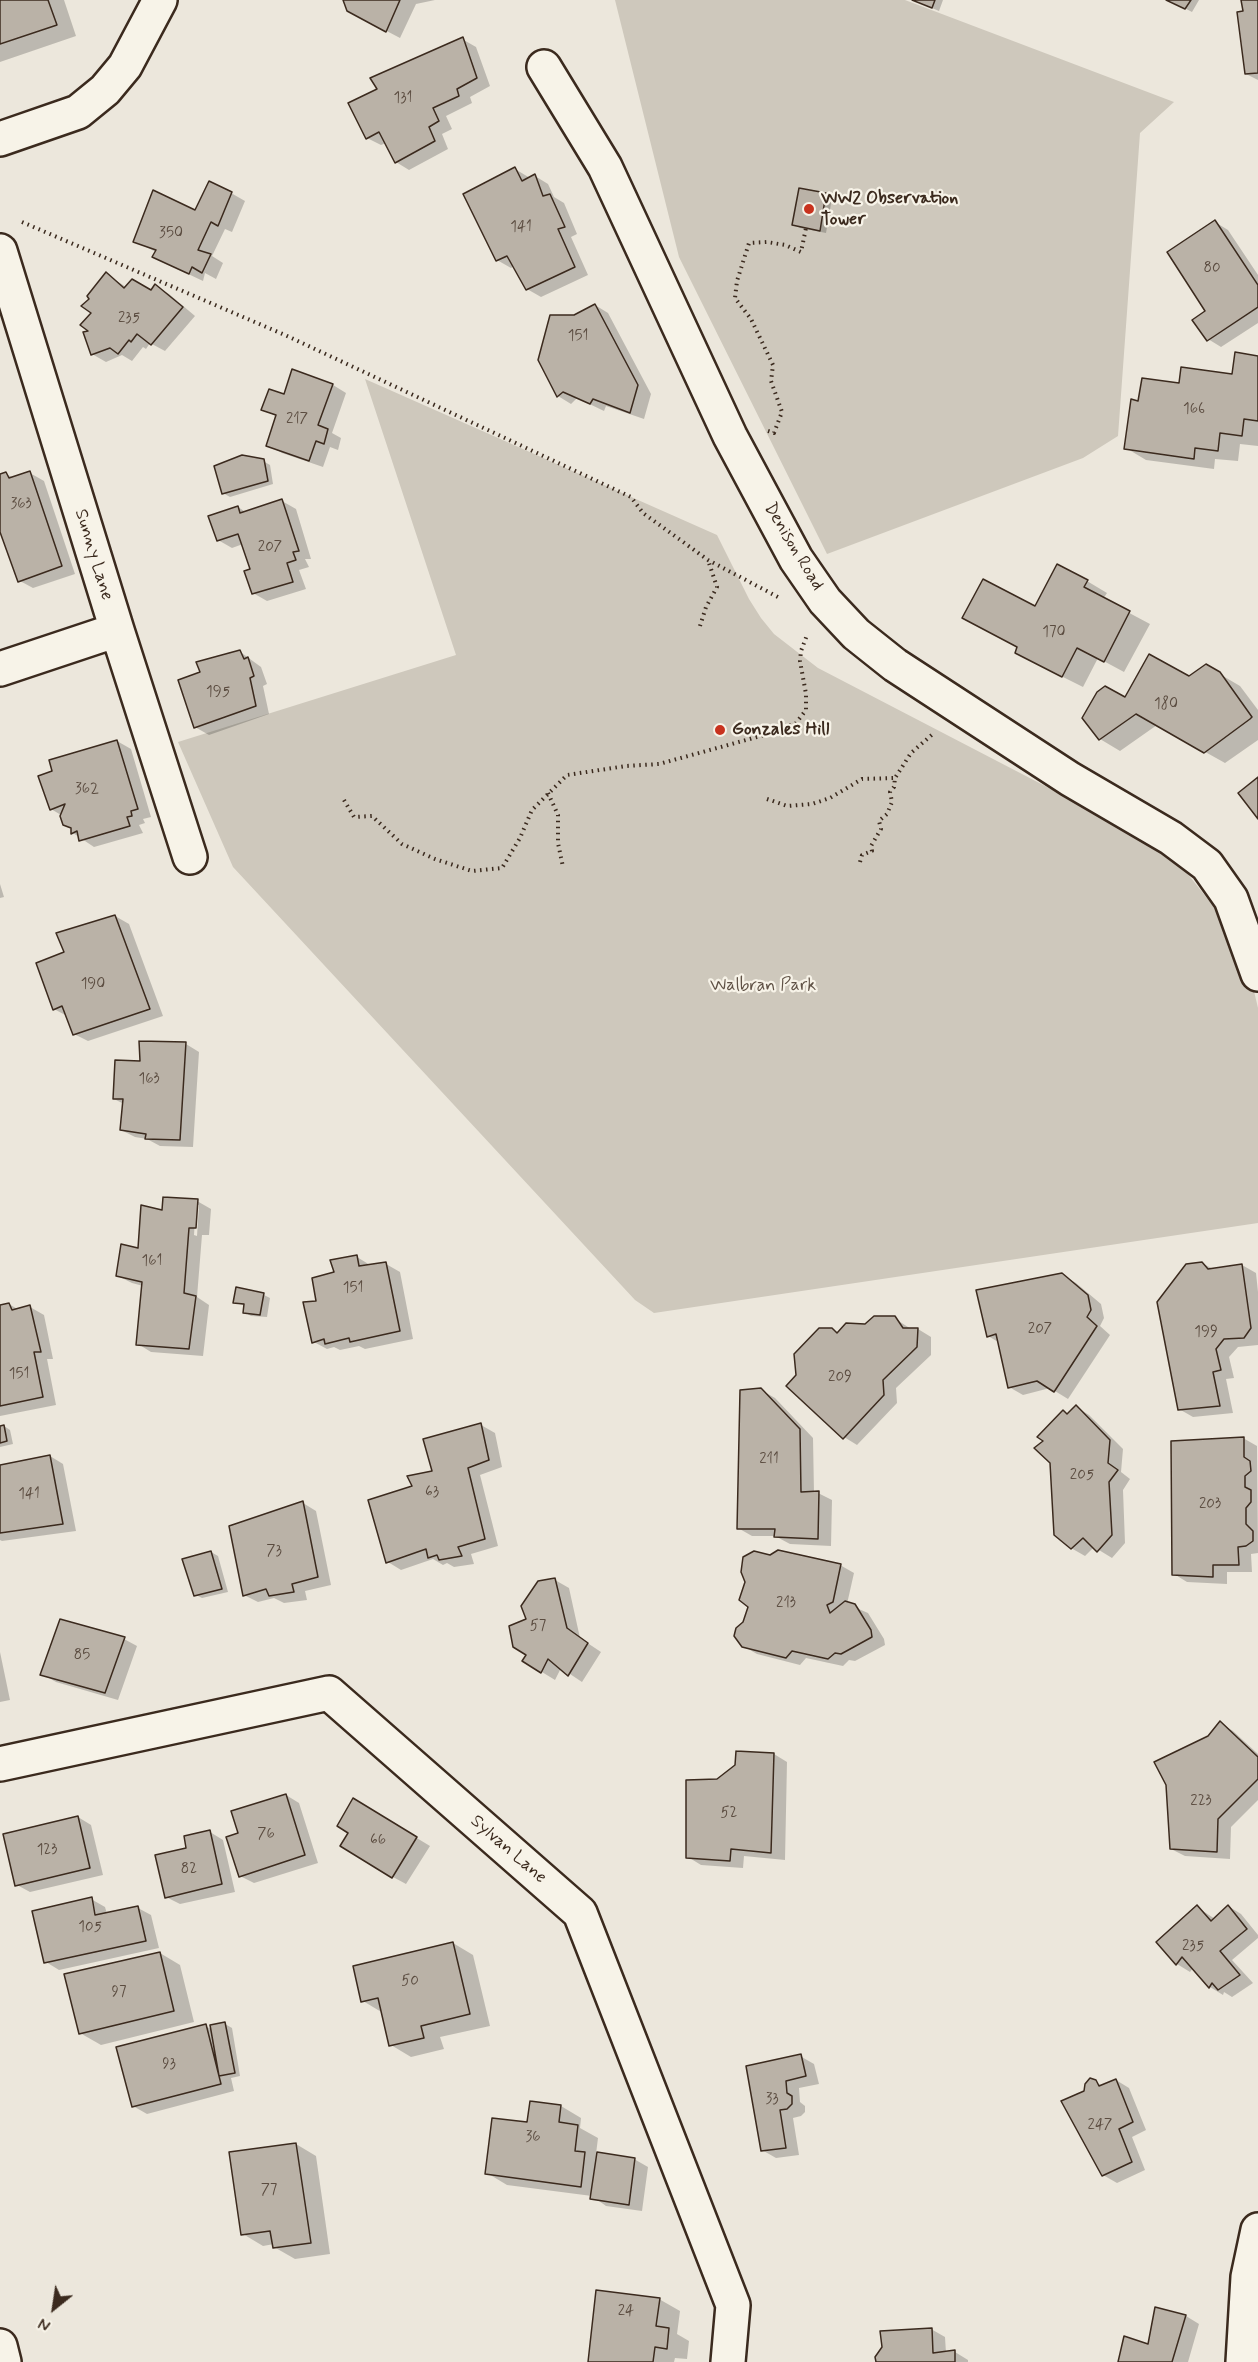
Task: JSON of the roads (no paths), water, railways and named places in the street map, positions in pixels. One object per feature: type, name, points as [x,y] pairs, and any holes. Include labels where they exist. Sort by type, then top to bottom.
[{"type":"street","points":[[0,139],[78,112],[105,90],[125,66],[160,0]]},
{"type":"street","name":"Denison Road","points":[[544,67],[605,167],[730,436],[796,559],[825,601],[856,634],[896,665],[1070,779],[1171,838],[1207,865],[1232,899],[1258,974]]},
{"type":"street","name":"Sunny Lane","points":[[0,251],[190,857]]},
{"type":"street","points":[[0,669],[117,630]]},
{"type":"street","name":"Sylvan Lane","points":[[0,1764],[330,1693],[580,1913],[733,2305],[728,2362]]},
{"type":"street","points":[[1243,2362],[1248,2277],[1258,2230]]},
{"type":"street","points":[[0,2346],[4,2362]]},
{"type":"place","name":"WW2 Observation Tower","points":[[809,209]]},
{"type":"place","name":"Gonzales Hill","points":[[720,730]]},
{"type":"park label","name":"Walbran Park","points":[[763,986]]}]
